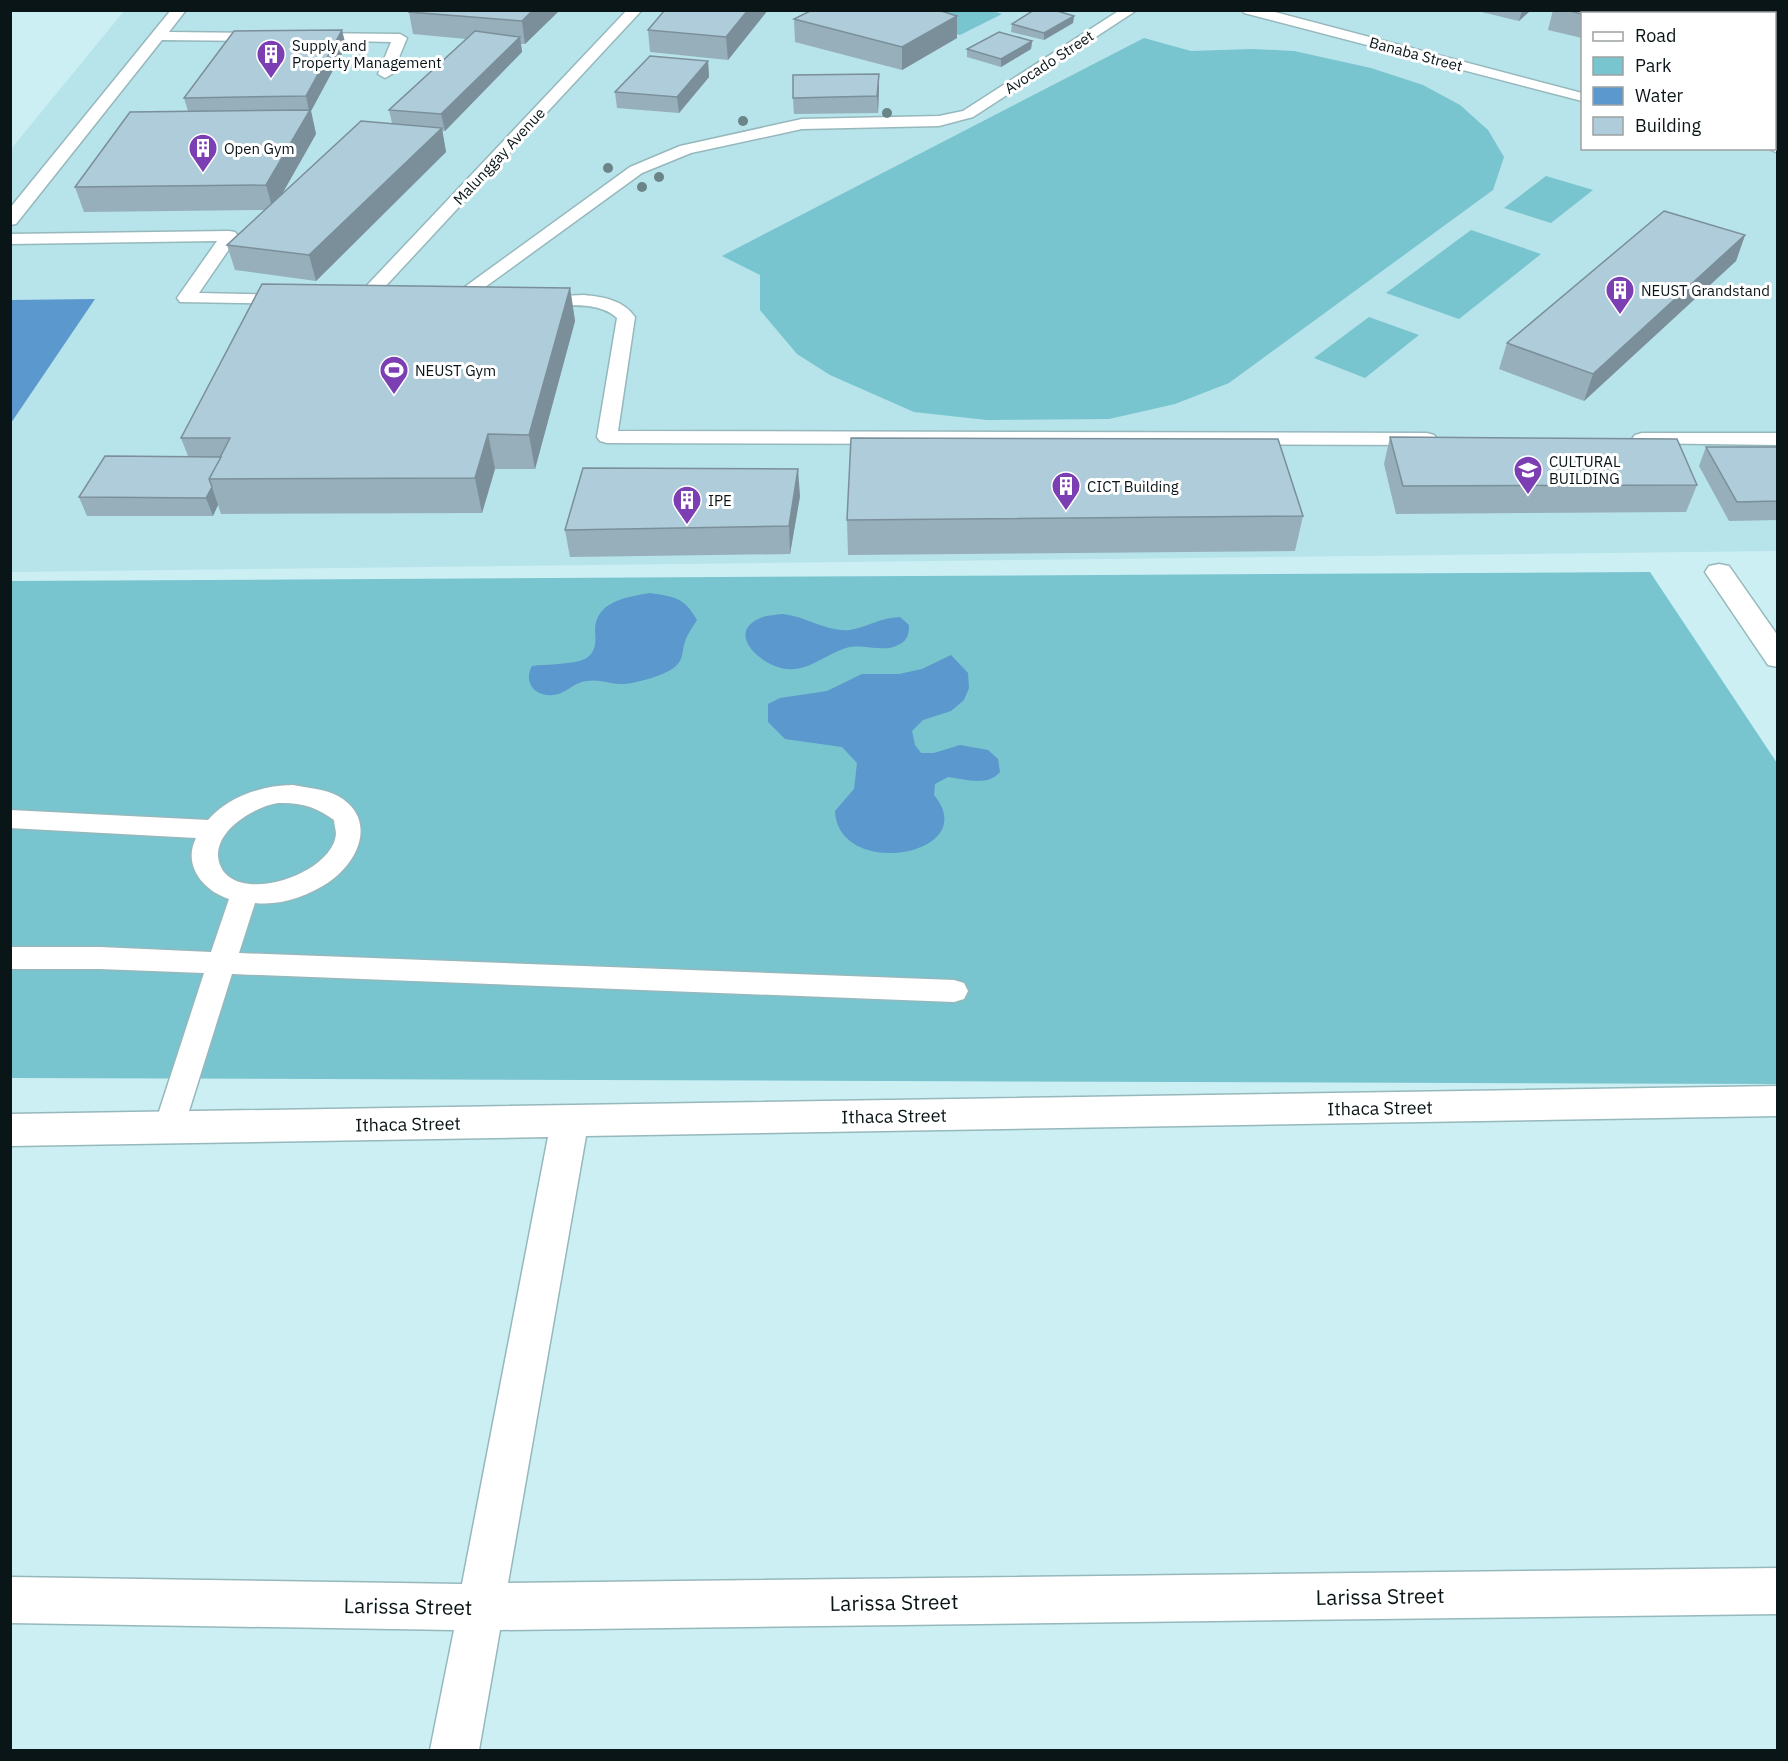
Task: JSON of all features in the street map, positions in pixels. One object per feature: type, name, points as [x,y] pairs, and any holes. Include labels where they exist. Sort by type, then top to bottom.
[{"type":"street","points":[[1719,572],[1778,658]]},
{"type":"street","name":"Ithaca Street","points":[[10,1130],[1778,1101]]},
{"type":"street","points":[[455,1750],[570,1121]]},
{"type":"street","name":"Larissa Street","points":[[10,1600],[481,1607],[1778,1591]]},
{"type":"lane","points":[[10,220],[179,10]]},
{"type":"lane","name":"Malunggay Avenue","points":[[362,301],[635,10]]},
{"type":"lane","name":"Avocado Street","points":[[453,302],[636,170],[686,149],[802,124],[939,121],[969,114],[1130,10]]},
{"type":"lane","name":"Banaba Street","points":[[1249,10],[1581,97]]},
{"type":"lane","points":[[159,36],[400,38],[385,74]]},
{"type":"lane","points":[[10,239],[229,236],[186,298],[303,300]]},
{"type":"lane","points":[[339,300],[385,301]]},
{"type":"lane","points":[[430,302],[487,302]]},
{"type":"lane","points":[[521,302],[599,302],[621,310],[626,317],[607,437],[1443,439]]},
{"type":"lane","points":[[1622,439],[1778,439]]},
{"type":"lane","points":[[293,794],[315,795],[333,803],[345,815],[350,831],[346,847],[335,864],[316,879],[293,889],[267,895],[244,894],[224,888],[211,876],[204,862],[205,846],[213,830],[229,816],[248,804],[270,796],[293,794]]},
{"type":"lane","points":[[10,819],[213,830]]},
{"type":"lane","points":[[169,1127],[244,894]]},
{"type":"lane","points":[[10,958],[100,958],[954,991]]},
{"type":"shaded area","points":[[124,11],[1777,11],[1777,551],[11,572],[11,149]]},
{"type":"green space","points":[[990,10],[1002,14],[960,35],[873,11]]},
{"type":"green space","points":[[1144,38],[1191,51],[1253,49],[1294,51],[1371,68],[1423,85],[1460,105],[1488,130],[1504,157],[1493,190],[1229,383],[1175,404],[1109,419],[987,420],[914,412],[830,375],[797,354],[760,310],[760,275],[722,256]]},
{"type":"green space","points":[[1546,176],[1593,190],[1551,223],[1504,208]]},
{"type":"green space","points":[[1471,230],[1541,254],[1459,319],[1386,293]]},
{"type":"green space","points":[[1369,317],[1419,335],[1365,378],[1314,358]]},
{"type":"green space","points":[[1650,572],[1777,763],[1777,1084],[11,1078],[10,581]]},
{"type":"water","points":[[95,299],[11,423],[11,300]]},
{"type":"water","points":[[650,593],[678,599],[688,607],[697,620],[686,638],[681,658],[676,666],[665,673],[640,681],[619,684],[587,681],[553,695],[541,694],[532,687],[529,678],[532,666],[570,663],[583,660],[591,655],[594,649],[596,621],[606,607],[622,599]]},
{"type":"water","points":[[782,614],[841,630],[856,629],[900,617],[909,625],[909,631],[905,640],[894,647],[846,648],[807,666],[781,668],[772,665],[755,653],[749,646],[746,630],[752,623],[763,617]]},
{"type":"water","points":[[951,655],[968,673],[969,688],[964,700],[951,711],[923,720],[912,731],[915,745],[921,753],[934,753],[960,745],[988,750],[998,759],[1000,772],[995,777],[982,781],[948,777],[935,784],[934,795],[944,816],[940,833],[925,845],[904,852],[881,853],[859,846],[842,833],[835,811],[854,789],[857,763],[842,747],[785,739],[768,722],[768,704],[780,698],[827,691],[862,674],[899,674],[922,669]]},
{"type":"building","points":[[410,10],[533,10],[522,21],[409,12]]},
{"type":"building","points":[[748,10],[726,37],[648,30],[664,11]]},
{"type":"building","points":[[812,10],[938,10],[957,16],[902,47],[794,19]]},
{"type":"building","points":[[1034,10],[1054,10],[1074,16],[1044,33],[1012,24]]},
{"type":"building","points":[[1566,10],[1700,10],[1707,12],[1581,12]]},
{"type":"building","name":"Supply and Property Management","points":[[342,30],[306,96],[184,98],[234,31]]},
{"type":"building","points":[[475,31],[520,37],[441,114],[389,110]]},
{"type":"building","points":[[999,32],[1032,41],[1001,59],[967,49]]},
{"type":"building","points":[[650,56],[708,61],[677,97],[615,92]]},
{"type":"building","points":[[879,74],[877,96],[793,98],[793,75]]},
{"type":"building","points":[[310,110],[266,185],[75,187],[130,112]]},
{"type":"building","points":[[361,121],[442,128],[309,255],[227,245]]},
{"type":"building","name":"NEUST Grandstand","points":[[1664,211],[1745,235],[1593,374],[1507,343]]},
{"type":"building","name":"NEUST Gym","points":[[262,284],[570,288],[529,435],[488,434],[475,478],[209,479],[230,438],[181,438]]},
{"type":"building","points":[[1390,437],[1677,439],[1697,485],[1403,486]]},
{"type":"building","points":[[851,438],[1278,439],[1303,516],[847,520]]},
{"type":"building","points":[[1706,447],[1778,447],[1778,501],[1737,502]]},
{"type":"building","points":[[105,456],[221,457],[209,479],[212,487],[206,498],[79,497]]},
{"type":"building","points":[[583,468],[798,469],[789,526],[565,530]]},
{"type":"place","name":"Supply and Property Management","points":[[271,80]]},
{"type":"place","name":"Open Gym","points":[[203,174]]},
{"type":"place","name":"NEUST Grandstand","points":[[1620,316]]},
{"type":"place","name":"NEUST Gym","points":[[394,396]]},
{"type":"place","name":"CULTURAL BUILDING","points":[[1528,496]]},
{"type":"place","name":"CICT Building","points":[[1066,512]]},
{"type":"place","name":"IPE","points":[[687,526]]}]
